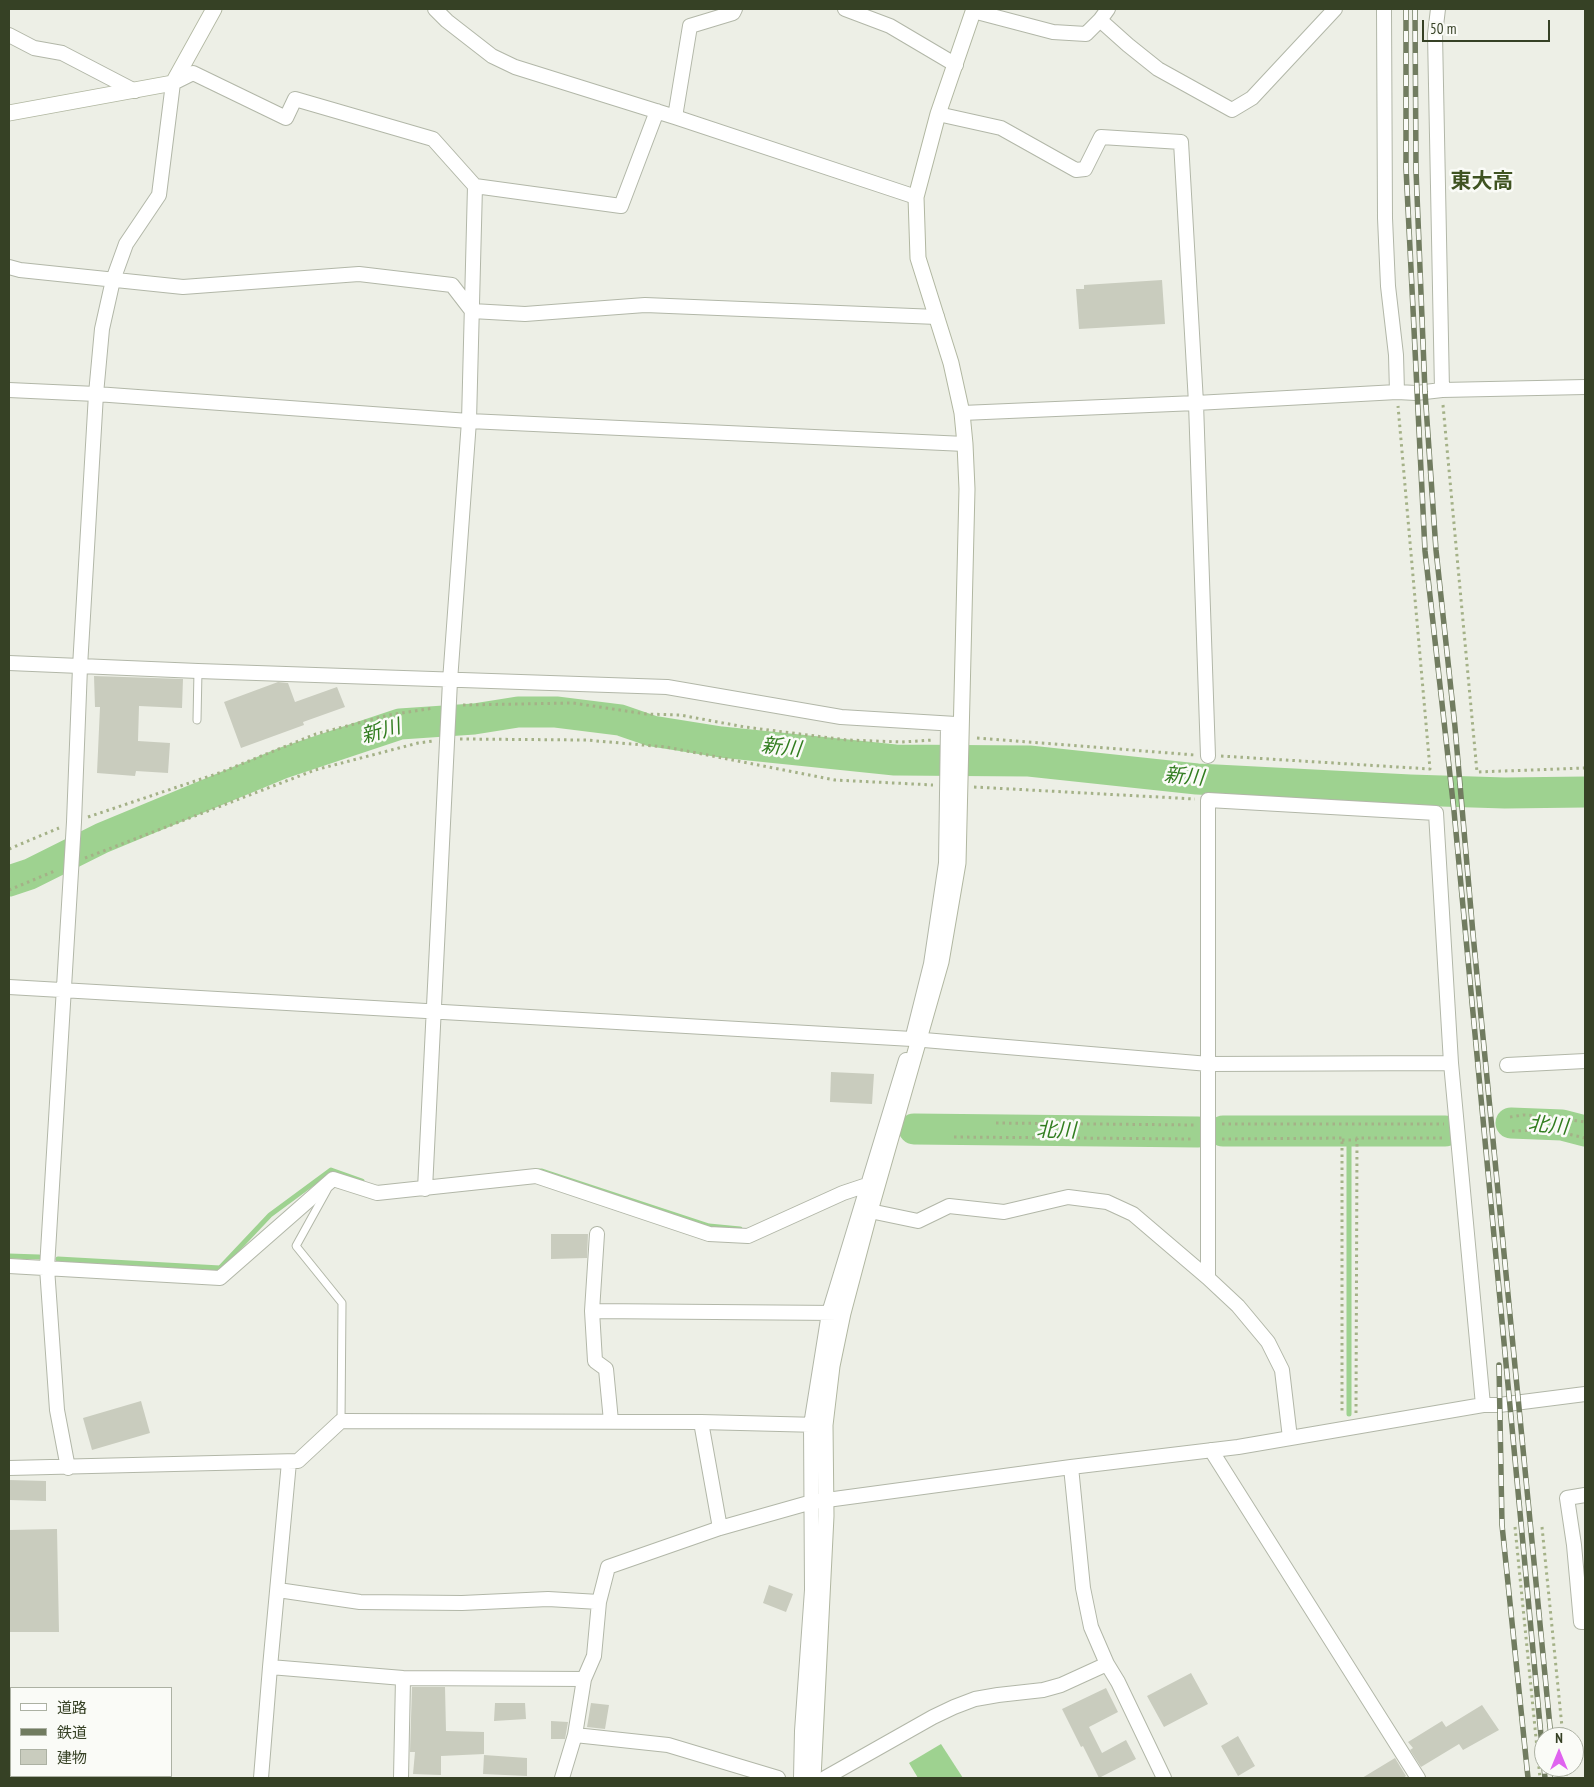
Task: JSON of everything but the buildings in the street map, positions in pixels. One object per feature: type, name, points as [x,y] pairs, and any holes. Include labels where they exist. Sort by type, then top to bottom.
[{"type":"street","points":[[68,1468],[57,1410],[47,1268],[74,822],[80,667],[96,394],[102,328],[113,280],[126,244],[159,195],[173,83],[214,9]]},
{"type":"street","points":[[434,9],[446,21],[492,56],[515,67],[657,111],[916,196]]},
{"type":"street","points":[[675,117],[690,26],[733,13],[735,9]]},
{"type":"street","points":[[845,9],[890,26],[956,65]]},
{"type":"street","points":[[813,1778],[819,1502],[818,1425],[832,1366],[836,1313],[872,1186],[941,962],[958,863],[954,786],[967,489],[965,444],[962,413],[951,363],[918,258],[916,196],[938,114],[974,10],[1053,32],[1086,34],[1104,14],[1158,69],[1232,110],[1252,98],[1335,9]]},
{"type":"street","points":[[1384,9],[1385,218],[1388,286],[1396,355],[1397,392]]},
{"type":"street","points":[[1438,9],[1435,34],[1442,390]]},
{"type":"street","points":[[9,35],[34,48],[62,53],[135,91]]},
{"type":"street","points":[[9,113],[173,83],[194,73],[286,118],[295,99],[433,139],[475,186],[621,206],[657,111]]},
{"type":"street","points":[[938,114],[1001,128],[1076,170],[1085,169],[1101,137],[1181,142],[1196,404],[1208,756]]},
{"type":"street","points":[[425,1189],[450,681],[469,420],[475,186]]},
{"type":"street","points":[[9,267],[20,270],[183,286],[359,274],[452,285],[472,311],[526,314],[645,305],[938,317]]},
{"type":"street","points":[[962,413],[1196,404],[1397,392],[1416,393],[1442,390],[1585,387]]},
{"type":"street","points":[[9,390],[96,394],[469,420],[965,444]]},
{"type":"street","points":[[9,663],[198,672],[667,687],[841,718],[955,731]]},
{"type":"street","points":[[1208,1278],[1208,800],[1436,813],[1451,1063],[1483,1405]]},
{"type":"street","points":[[9,987],[916,1039],[1208,1064],[1451,1063]]},
{"type":"street","points":[[1507,1065],[1585,1062]]},
{"type":"street","points":[[9,1266],[220,1278],[333,1178],[377,1193],[536,1176],[708,1234],[748,1236],[843,1193],[872,1186]]},
{"type":"street","points":[[836,1313],[870,1212],[872,1186]]},
{"type":"street","points":[[870,1212],[918,1221],[949,1206],[1004,1212],[1068,1197],[1107,1202],[1133,1214],[1238,1306],[1268,1342],[1282,1370],[1290,1438]]},
{"type":"street","points":[[597,1234],[592,1311],[595,1361],[606,1369],[611,1421]]},
{"type":"street","points":[[592,1311],[836,1313]]},
{"type":"street","points":[[562,1778],[575,1735],[584,1679],[594,1656],[599,1602],[608,1567],[720,1528],[819,1502],[1071,1467],[1211,1450],[1483,1405],[1585,1394]]},
{"type":"street","points":[[9,1468],[298,1461],[340,1421],[611,1421],[818,1425]]},
{"type":"street","points":[[701,1422],[720,1528]]},
{"type":"street","points":[[1211,1450],[1418,1778]]},
{"type":"street","points":[[261,1778],[289,1462]]},
{"type":"street","points":[[1071,1467],[1083,1588],[1091,1627],[1107,1664],[1118,1682],[1164,1778]]},
{"type":"street","points":[[1585,1496],[1567,1498],[1574,1545],[1581,1622],[1585,1622]]},
{"type":"street","points":[[801,1778],[802,1731],[819,1502]]},
{"type":"street","points":[[278,1590],[360,1602],[462,1603],[548,1599],[599,1602]]},
{"type":"street","points":[[825,1778],[933,1716],[954,1707],[975,1699],[1052,1688],[1107,1664]]},
{"type":"street","points":[[270,1667],[403,1678],[584,1679]]},
{"type":"street","points":[[400,1778],[403,1678]]},
{"type":"street","points":[[575,1735],[668,1745],[778,1778]]},
{"type":"lane","points":[[197,720],[198,672]]},
{"type":"lane","points":[[333,1178],[296,1246],[342,1304],[340,1421]]},
{"type":"path","points":[[1442,390],[1477,772],[1585,768]]},
{"type":"path","points":[[9,849],[74,822],[219,773],[316,734],[389,715],[449,705],[573,703],[646,714],[680,715],[847,740],[902,742],[955,731],[1208,756],[1430,769],[1397,392]]},
{"type":"path","points":[[9,890],[71,864],[316,770],[418,743],[448,740],[586,740],[666,747],[835,780],[1208,800]]},
{"type":"path","points":[[1510,1117],[1523,1115],[1545,1116],[1585,1122]]},
{"type":"path","points":[[996,1123],[1342,1138],[1342,1140],[1457,1131]]},
{"type":"path","points":[[1512,1131],[1537,1130],[1560,1132],[1585,1138]]},
{"type":"path","points":[[954,1137],[1208,1132],[1457,1131]]},
{"type":"path","points":[[1342,1140],[1342,1416]]},
{"type":"path","points":[[1356,1414],[1357,1140]]},
{"type":"path","points":[[1515,1527],[1540,1778]]},
{"type":"path","points":[[1542,1527],[1562,1727]]},
{"type":"shaded area","points":[[941,1744],[963,1778],[918,1778],[909,1763]]},
{"type":"waterway","name":"新川","points":[[9,881],[30,874],[102,838],[283,763],[400,724],[474,719],[518,712],[556,712],[620,720],[652,731],[721,742],[895,760],[1029,761],[1197,779],[1410,790],[1505,793],[1585,792]]},
{"type":"waterway","name":"北川","points":[[1511,1123],[1562,1125],[1585,1131]]},
{"type":"waterway","name":"北川","points":[[914,1129],[1198,1132]]},
{"type":"waterway","name":"北川","points":[[1223,1131],[1445,1131]]},
{"type":"waterway","points":[[1349,1131],[1349,1414]]},
{"type":"waterway","points":[[58,1259],[220,1268],[270,1215],[331,1170],[362,1181]]},
{"type":"waterway","points":[[535,1171],[542,1171],[709,1226],[740,1229]]},
{"type":"waterway","points":[[9,1256],[39,1257]]},
{"type":"railway","points":[[1406,9],[1406,168],[1425,551],[1454,811],[1545,1778]]},
{"type":"railway","points":[[1415,9],[1416,170],[1425,392],[1436,550],[1455,727],[1473,934],[1550,1727]]},
{"type":"railway","points":[[1499,1365],[1502,1525],[1528,1778]]},
{"type":"district","name":"東大高","points":[[1482,182]]}]
